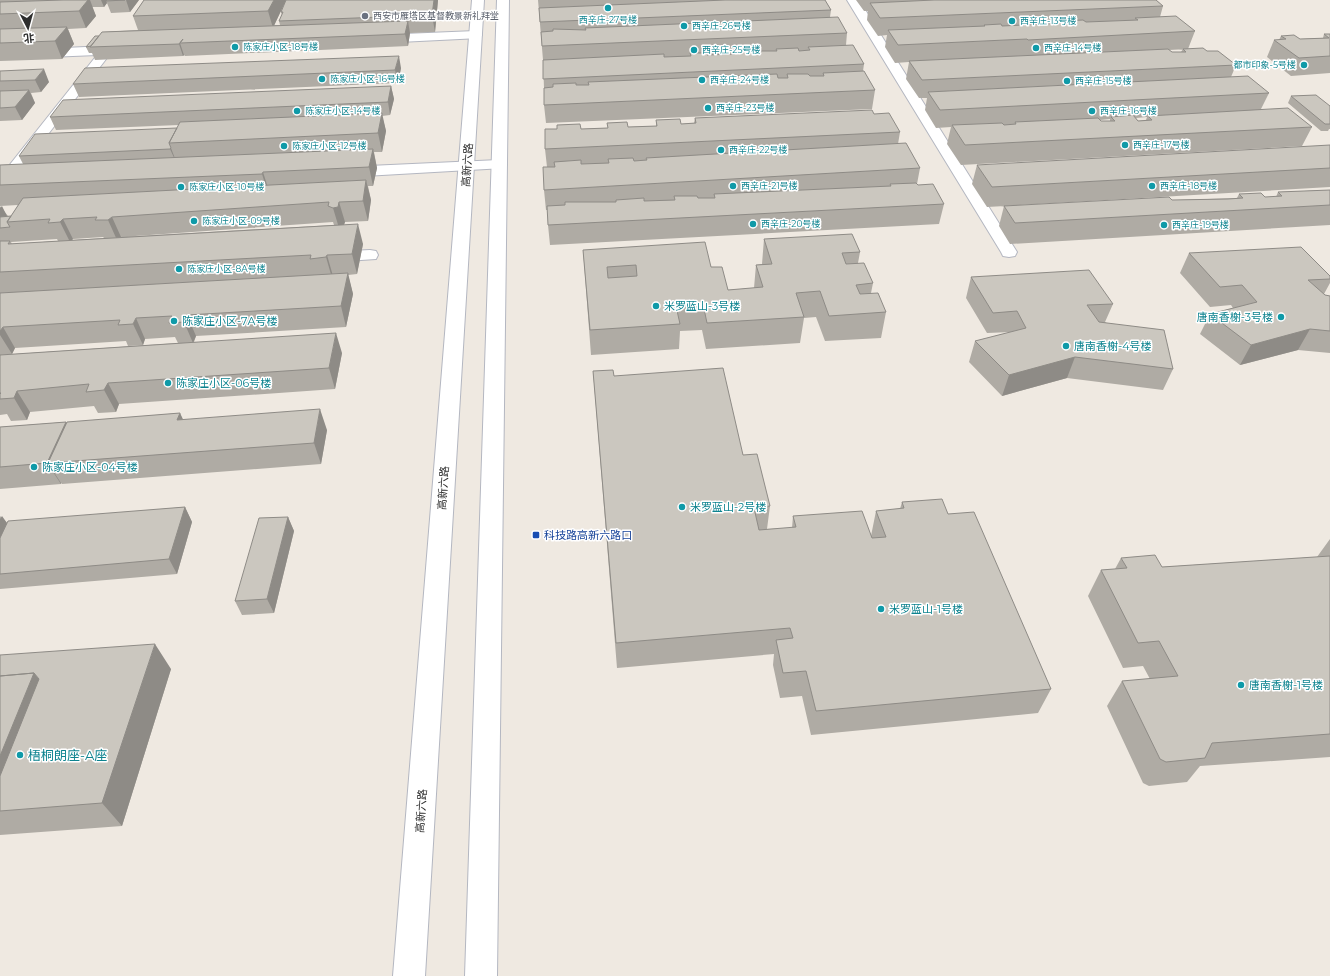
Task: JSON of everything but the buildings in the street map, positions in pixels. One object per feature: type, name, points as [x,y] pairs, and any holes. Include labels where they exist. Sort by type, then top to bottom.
[{"type":"street","name":"高新六路","points":[[409,976],[478,0]]},
{"type":"street","points":[[481,976],[502,0]]},
{"type":"street","points":[[853,0],[1009,252]]},
{"type":"street","points":[[366,40],[476,35]]},
{"type":"street","points":[[0,54],[130,49]]},
{"type":"street","points":[[0,188],[107,50]]},
{"type":"street","points":[[332,173],[499,165]]},
{"type":"street","points":[[0,188],[16,188]]},
{"type":"street","points":[[315,258],[370,255]]},
{"type":"place","name":"西辛庄-27号楼","points":[[608,8]]},
{"type":"place","name":"西安市雁塔区基督教景新礼拜堂","points":[[365,16]]},
{"type":"place","name":"西辛庄-13号楼","points":[[1012,21]]},
{"type":"place","name":"西辛庄-26号楼","points":[[684,26]]},
{"type":"place","name":"陈家庄小区-18号楼","points":[[235,47]]},
{"type":"place","name":"西辛庄-14号楼","points":[[1036,48]]},
{"type":"place","name":"西辛庄-25号楼","points":[[694,50]]},
{"type":"place","name":"都市印象-5号楼","points":[[1304,65]]},
{"type":"place","name":"陈家庄小区-16号楼","points":[[322,79]]},
{"type":"place","name":"西辛庄-24号楼","points":[[702,80]]},
{"type":"place","name":"西辛庄-15号楼","points":[[1067,81]]},
{"type":"place","name":"西辛庄-23号楼","points":[[708,108]]},
{"type":"place","name":"陈家庄小区-14号楼","points":[[297,111]]},
{"type":"place","name":"西辛庄-16号楼","points":[[1092,111]]},
{"type":"place","name":"西辛庄-17号楼","points":[[1125,145]]},
{"type":"place","name":"陈家庄小区-12号楼","points":[[284,146]]},
{"type":"place","name":"西辛庄-22号楼","points":[[721,150]]},
{"type":"place","name":"西辛庄-21号楼","points":[[733,186]]},
{"type":"place","name":"西辛庄-18号楼","points":[[1152,186]]},
{"type":"place","name":"陈家庄小区-10号楼","points":[[181,187]]},
{"type":"place","name":"陈家庄小区-09号楼","points":[[194,221]]},
{"type":"place","name":"西辛庄-20号楼","points":[[753,224]]},
{"type":"place","name":"西辛庄-19号楼","points":[[1164,225]]},
{"type":"place","name":"陈家庄小区-8A号楼","points":[[179,269]]},
{"type":"place","name":"米罗蓝山-3号楼","points":[[656,306]]},
{"type":"place","name":"唐南香榭-3号楼","points":[[1281,317]]},
{"type":"place","name":"陈家庄小区-7A号楼","points":[[174,321]]},
{"type":"place","name":"唐南香榭-4号楼","points":[[1066,346]]},
{"type":"place","name":"陈家庄小区-06号楼","points":[[168,383]]},
{"type":"place","name":"陈家庄小区-04号楼","points":[[34,467]]},
{"type":"place","name":"米罗蓝山-2号楼","points":[[682,507]]},
{"type":"place","name":"科技路高新六路口","points":[[536,535]]},
{"type":"place","name":"米罗蓝山-1号楼","points":[[881,609]]},
{"type":"place","name":"唐南香榭-1号楼","points":[[1241,685]]},
{"type":"place","name":"梧桐朗座-A座","points":[[20,755]]}]
